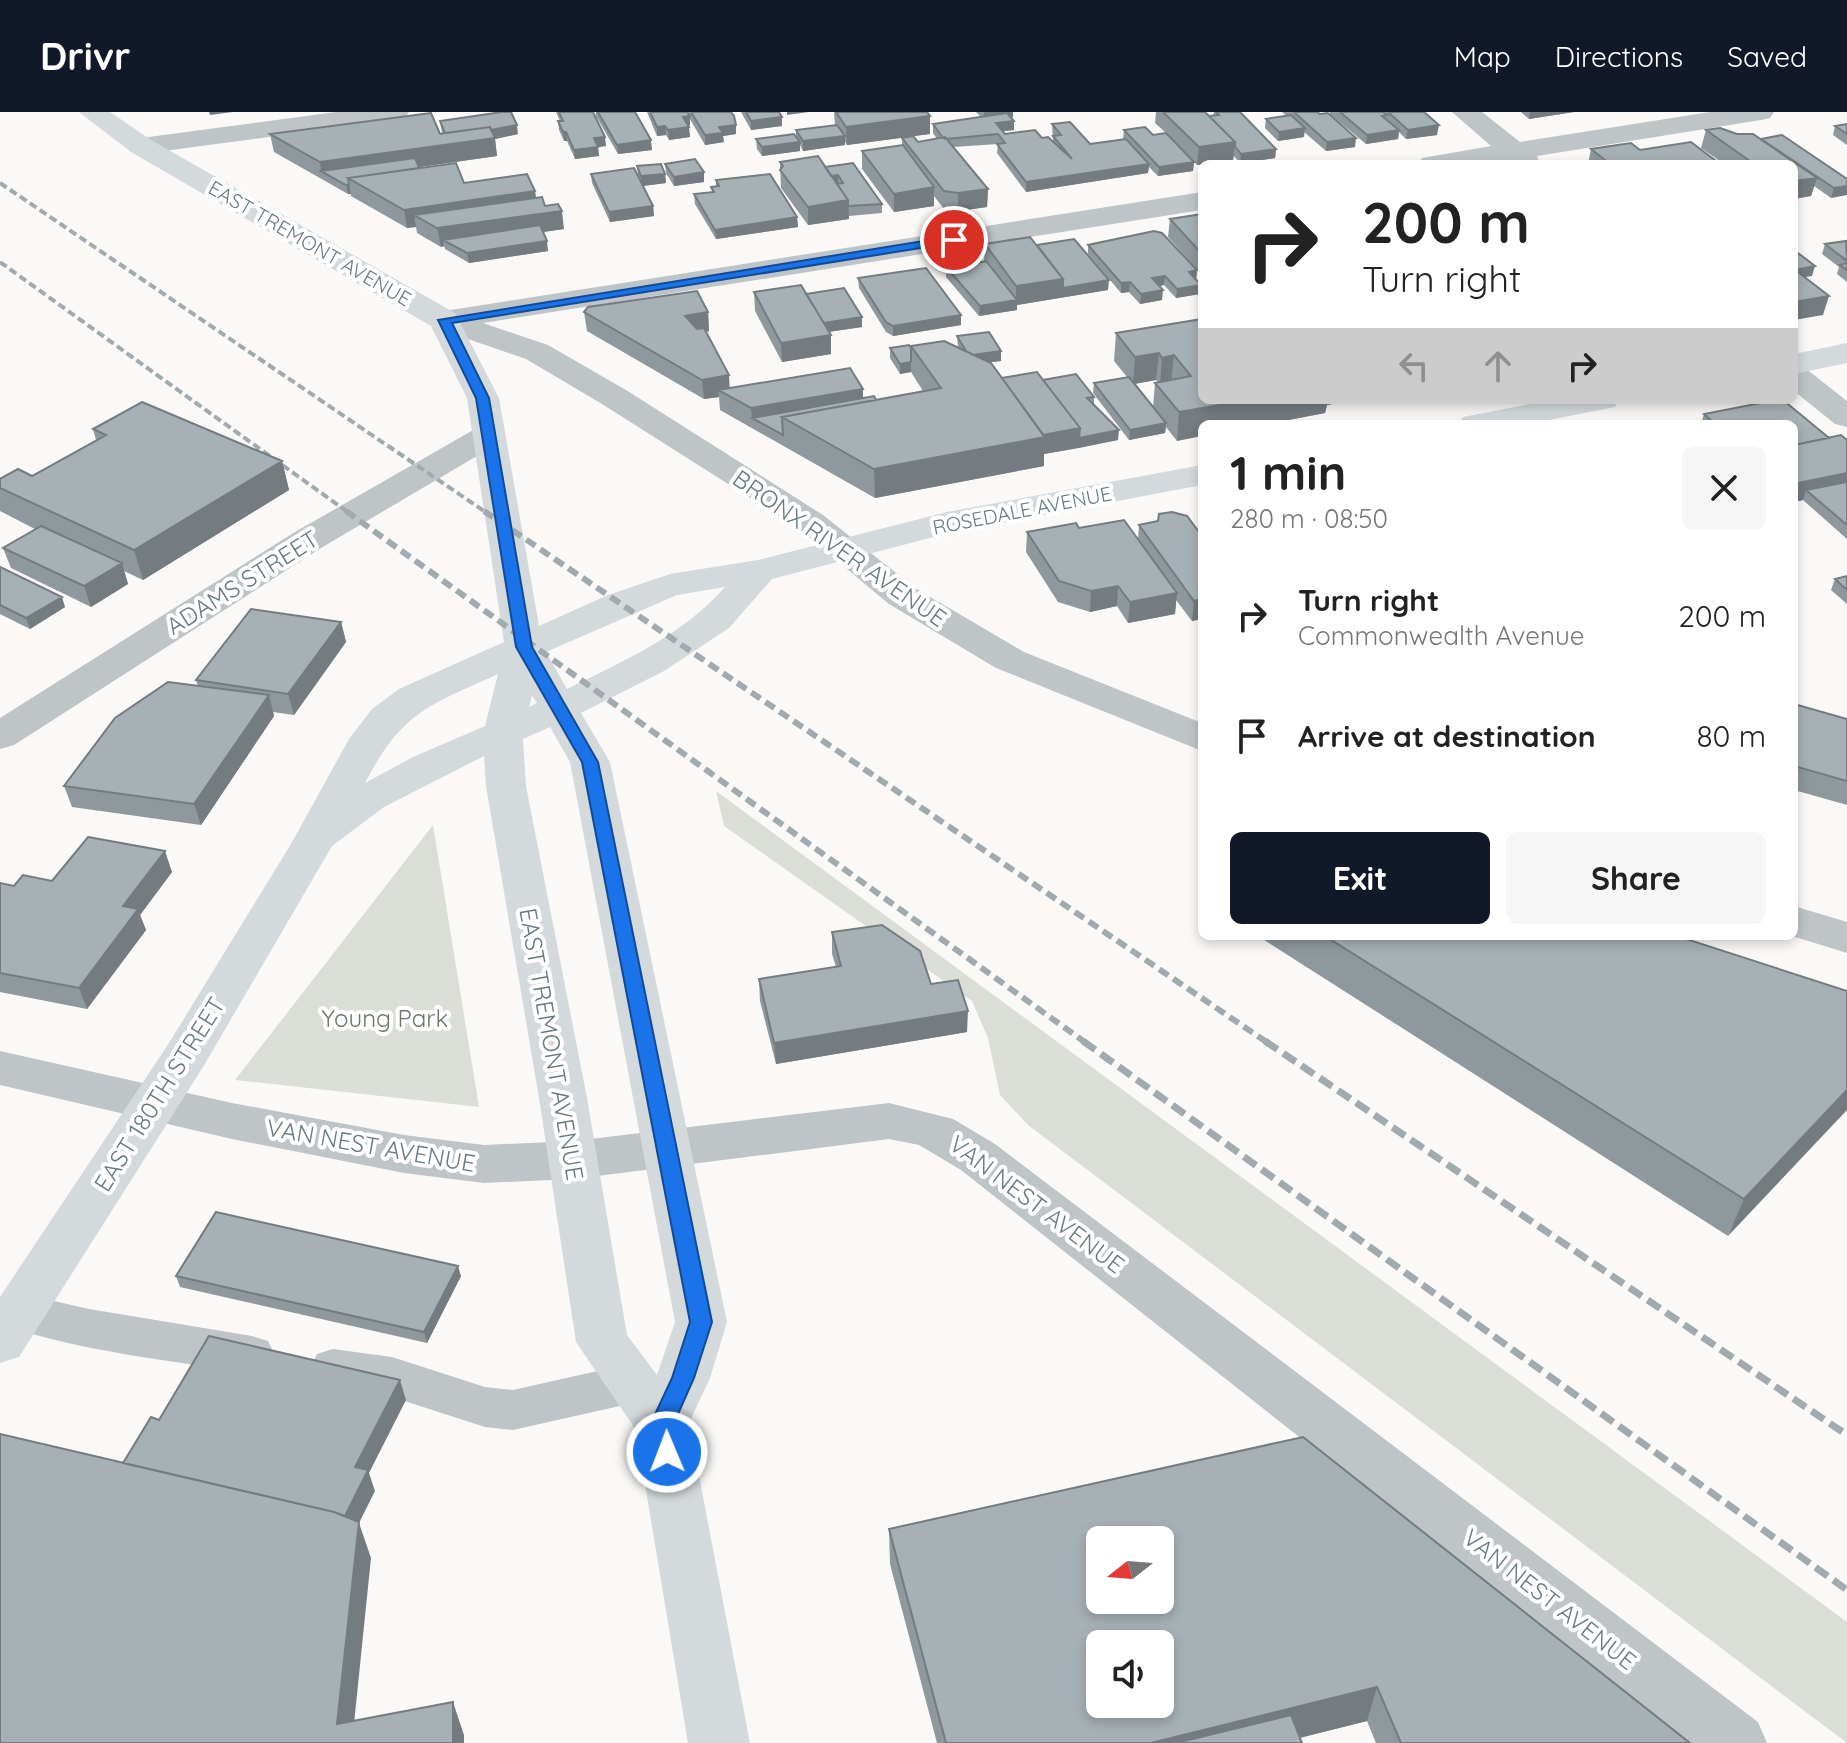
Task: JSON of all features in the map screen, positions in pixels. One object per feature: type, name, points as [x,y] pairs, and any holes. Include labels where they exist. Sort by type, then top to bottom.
[{"type":"main road","name":"EAST TREMONT AVENUE","points":[[92,112],[141,146],[444,320],[483,398],[526,662],[503,734],[506,786],[574,1160],[602,1342],[648,1403],[719,1743]]},
{"type":"main road","points":[[1798,363],[1847,353]]},
{"type":"main road","points":[[1496,420],[1582,404]]},
{"type":"main road","name":"ROSEDALE AVENUE","points":[[842,547],[947,523],[1198,476]]},
{"type":"main road","name":"EAST 180TH STREET","points":[[10,1326],[155,1102],[312,844],[363,748],[386,718],[413,698],[475,667],[526,662],[621,603],[670,585],[759,571],[842,547]]},
{"type":"main road","name":"EAST 180TH STREET","points":[[312,844],[381,792],[427,766],[568,704],[650,663],[716,620],[759,571]]},
{"type":"main road","name":"EAST TREMONT AVENUE","points":[[526,662],[568,704],[590,762],[701,1322],[683,1378],[648,1403]]},
{"type":"street","points":[[141,146],[396,112]]},
{"type":"street","points":[[1465,112],[1522,158]]},
{"type":"street","points":[[1492,160],[1522,158],[1761,112]]},
{"type":"street","points":[[444,320],[1198,202]]},
{"type":"street","name":"BRONX RIVER AVENUE","points":[[444,320],[537,352],[692,445],[811,522],[902,596],[1010,660],[1198,736]]},
{"type":"street","points":[[1798,378],[1847,417]]},
{"type":"street","name":"ADAMS STREET","points":[[0,736],[308,540],[487,436]]},
{"type":"street","points":[[1798,922],[1847,938]]},
{"type":"street","name":"VAN NEST AVENUE","points":[[0,1068],[232,1121],[446,1160],[484,1164],[574,1160],[889,1121],[918,1123],[944,1133],[1736,1743]]},
{"type":"lane","points":[[10,1326],[89,1328],[392,1377],[485,1407],[513,1410],[648,1403]]},
{"type":"green space","points":[[716,791],[1847,1622],[1847,1743],[1028,1125],[1000,1095],[988,1038],[972,1001],[724,826]]},
{"type":"green space","name":"Young Park","points":[[433,825],[479,1107],[235,1080]]},
{"type":"building","points":[[511,112],[517,125],[445,133],[440,121]]},
{"type":"building","points":[[559,112],[593,112],[605,137],[594,138],[598,147],[574,150],[558,121],[563,121]]},
{"type":"building","points":[[598,112],[635,112],[651,140],[617,145]]},
{"type":"building","points":[[650,112],[687,112],[690,116],[683,117],[689,127],[668,130],[665,126],[657,127]]},
{"type":"building","points":[[691,112],[731,112],[736,125],[719,127],[723,133],[705,135]]},
{"type":"building","points":[[746,112],[779,112],[782,117],[751,121]]},
{"type":"building","points":[[836,112],[927,112],[930,116],[846,127]]},
{"type":"building","points":[[1163,112],[1205,112],[1235,142],[1199,147]]},
{"type":"building","points":[[1216,112],[1240,112],[1276,149],[1241,154],[1235,142],[1209,116],[1219,115]]},
{"type":"building","points":[[1294,112],[1328,113],[1356,138],[1327,142]]},
{"type":"building","points":[[1340,112],[1383,112],[1387,115],[1382,116],[1399,130],[1367,135]]},
{"type":"building","points":[[1388,112],[1424,112],[1439,125],[1408,130]]},
{"type":"building","points":[[431,113],[440,134],[490,127],[495,138],[320,162],[270,134]]},
{"type":"building","points":[[1007,113],[1014,121],[996,123],[1005,134],[1035,130],[1042,138],[1048,137],[1072,159],[1053,136],[1061,135],[1052,124],[1070,122],[1090,144],[1126,139],[1149,164],[1026,182],[997,144],[1005,143],[998,134],[946,139],[933,124]]},
{"type":"building","points":[[1291,115],[1305,128],[1279,132],[1266,119]]},
{"type":"building","points":[[1847,124],[1847,134],[1835,126]]},
{"type":"building","points":[[837,125],[845,136],[803,141],[796,130]]},
{"type":"building","points":[[1145,127],[1153,135],[1166,133],[1194,162],[1159,167],[1124,130]]},
{"type":"building","points":[[1720,128],[1737,134],[1753,134],[1791,160],[1748,160],[1706,130]]},
{"type":"building","points":[[794,134],[800,142],[762,147],[756,139]]},
{"type":"building","points":[[1782,135],[1847,179],[1847,186],[1834,188],[1798,164],[1798,160],[1792,160],[1761,139]]},
{"type":"building","points":[[913,136],[918,142],[945,137],[988,189],[958,193],[944,191],[902,138]]},
{"type":"building","points":[[1691,142],[1715,160],[1605,160],[1591,149],[1631,143],[1640,150]]},
{"type":"building","points":[[903,145],[934,187],[894,194],[862,151]]},
{"type":"building","points":[[818,156],[848,200],[808,207],[780,170],[783,166],[780,162]]},
{"type":"building","points":[[415,158],[419,168],[348,178],[349,185],[321,171]]},
{"type":"building","points":[[695,159],[704,172],[674,177],[665,164]]},
{"type":"building","points":[[456,163],[464,183],[527,174],[535,191],[404,210],[348,178]]},
{"type":"building","points":[[853,163],[882,204],[848,206],[848,200],[837,184],[843,183],[838,175],[831,176],[825,167]]},
{"type":"building","points":[[661,164],[665,174],[641,176],[637,166]]},
{"type":"building","points":[[1798,165],[1817,178],[1798,180]]},
{"type":"building","points":[[634,168],[653,206],[609,212],[591,174]]},
{"type":"building","points":[[770,174],[797,217],[715,230],[694,194],[714,192],[711,187],[719,186],[716,180]]},
{"type":"building","points":[[542,197],[545,206],[558,204],[562,211],[437,228],[414,215]]},
{"type":"building","points":[[1198,215],[1198,250],[1170,219]]},
{"type":"building","points":[[540,225],[547,241],[467,253],[443,240]]},
{"type":"building","points":[[1154,231],[1162,233],[1197,270],[1189,272],[1198,286],[1177,289],[1165,276],[1152,278],[1163,290],[1141,294],[1130,282],[1121,283],[1088,245]]},
{"type":"building","points":[[1030,237],[1063,279],[1016,286],[985,244]]},
{"type":"building","points":[[1074,239],[1109,280],[1063,288],[1063,279],[1037,245]]},
{"type":"building","points":[[1846,241],[1847,261],[1825,244]]},
{"type":"building","points":[[1798,253],[1815,266],[1798,269]]},
{"type":"building","points":[[977,257],[981,262],[986,261],[1017,300],[980,306],[946,267],[950,267],[947,262]]},
{"type":"building","points":[[926,268],[961,315],[893,326],[886,322],[858,278]]},
{"type":"building","points":[[1798,272],[1829,296],[1798,301]]},
{"type":"building","points":[[801,285],[831,335],[781,343],[754,292]]},
{"type":"building","points":[[844,288],[862,317],[824,323],[806,294]]},
{"type":"building","points":[[697,291],[708,312],[685,316],[697,329],[704,328],[729,375],[702,380],[584,312],[588,307]]},
{"type":"building","points":[[1198,320],[1198,404],[1225,404],[1179,412],[1155,383],[1191,376],[1174,355],[1162,358],[1159,353],[1135,357],[1116,333]]},
{"type":"building","points":[[989,332],[1001,351],[973,355],[966,351],[957,336]]},
{"type":"building","points":[[944,341],[991,363],[1045,437],[874,469],[782,417],[941,388],[911,346]]},
{"type":"building","points":[[909,345],[911,362],[900,364],[890,348]]},
{"type":"building","points":[[850,368],[863,389],[751,408],[718,390]]},
{"type":"building","points":[[1037,372],[1080,428],[1043,435],[1002,378]]},
{"type":"building","points":[[1076,374],[1094,397],[1087,398],[1119,430],[1079,438],[1080,428],[1043,380]]},
{"type":"building","points":[[1129,377],[1166,423],[1130,430],[1094,383]]},
{"type":"building","points":[[874,396],[876,400],[782,417],[783,435],[752,418]]},
{"type":"building","points":[[142,402],[282,461],[134,550],[0,488],[0,479],[18,469],[32,476],[106,435],[93,429]]},
{"type":"building","points":[[1755,404],[1788,404],[1829,438],[1798,444],[1798,420],[1711,420],[1704,414]]},
{"type":"building","points":[[1841,435],[1847,440],[1847,473],[1798,483],[1798,444]]},
{"type":"building","points":[[1847,482],[1847,525],[1806,490]]},
{"type":"building","points":[[1172,512],[1187,516],[1198,531],[1198,600],[1194,601],[1139,525],[1158,521],[1159,514]]},
{"type":"building","points":[[1124,520],[1177,593],[1130,602],[1118,586],[1091,591],[1059,581],[1027,532],[1076,523],[1079,528]]},
{"type":"building","points":[[41,526],[122,563],[84,586],[3,548]]},
{"type":"building","points":[[0,567],[62,597],[26,618],[0,605]]},
{"type":"building","points":[[1847,576],[1847,590],[1835,579]]},
{"type":"building","points":[[251,609],[341,622],[288,694],[196,680]]},
{"type":"building","points":[[168,682],[269,695],[194,804],[64,786],[115,718]]},
{"type":"building","points":[[1798,705],[1847,719],[1847,781],[1798,767]]},
{"type":"building","points":[[88,837],[165,851],[123,906],[138,909],[79,988],[0,973],[0,883],[14,886],[23,875],[52,881]]},
{"type":"building","points":[[882,925],[920,951],[931,984],[958,980],[968,1011],[774,1043],[759,979],[841,966],[832,932]]},
{"type":"building","points":[[1331,940],[1689,940],[1847,991],[1847,1090],[1744,1199]]},
{"type":"building","points":[[216,1212],[458,1266],[424,1332],[176,1276]]},
{"type":"building","points":[[209,1336],[400,1380],[355,1467],[368,1470],[345,1516],[123,1463],[151,1417],[159,1420]]},
{"type":"building","points":[[0,1434],[334,1512],[359,1522],[337,1724],[453,1702],[453,1743],[0,1743]]},
{"type":"building","points":[[1303,1437],[1690,1743],[1401,1743],[1377,1687],[1151,1743],[946,1743],[889,1529]]},
{"type":"building","points":[[1291,1715],[1302,1743],[1176,1743]]},
{"type":"railway","points":[[0,183],[487,513]]},
{"type":"railway","points":[[0,262],[349,513]]},
{"type":"railway","points":[[346,511],[1086,1043]]},
{"type":"railway","points":[[484,511],[1268,1043]]},
{"type":"railway","points":[[1083,1041],[1847,1590]]},
{"type":"railway","points":[[1265,1041],[1847,1435]]},
{"type":"route","points":[[667,1452],[662,1423],[683,1378],[701,1322],[590,762],[524,647],[483,398],[444,320],[954,240]]}]
